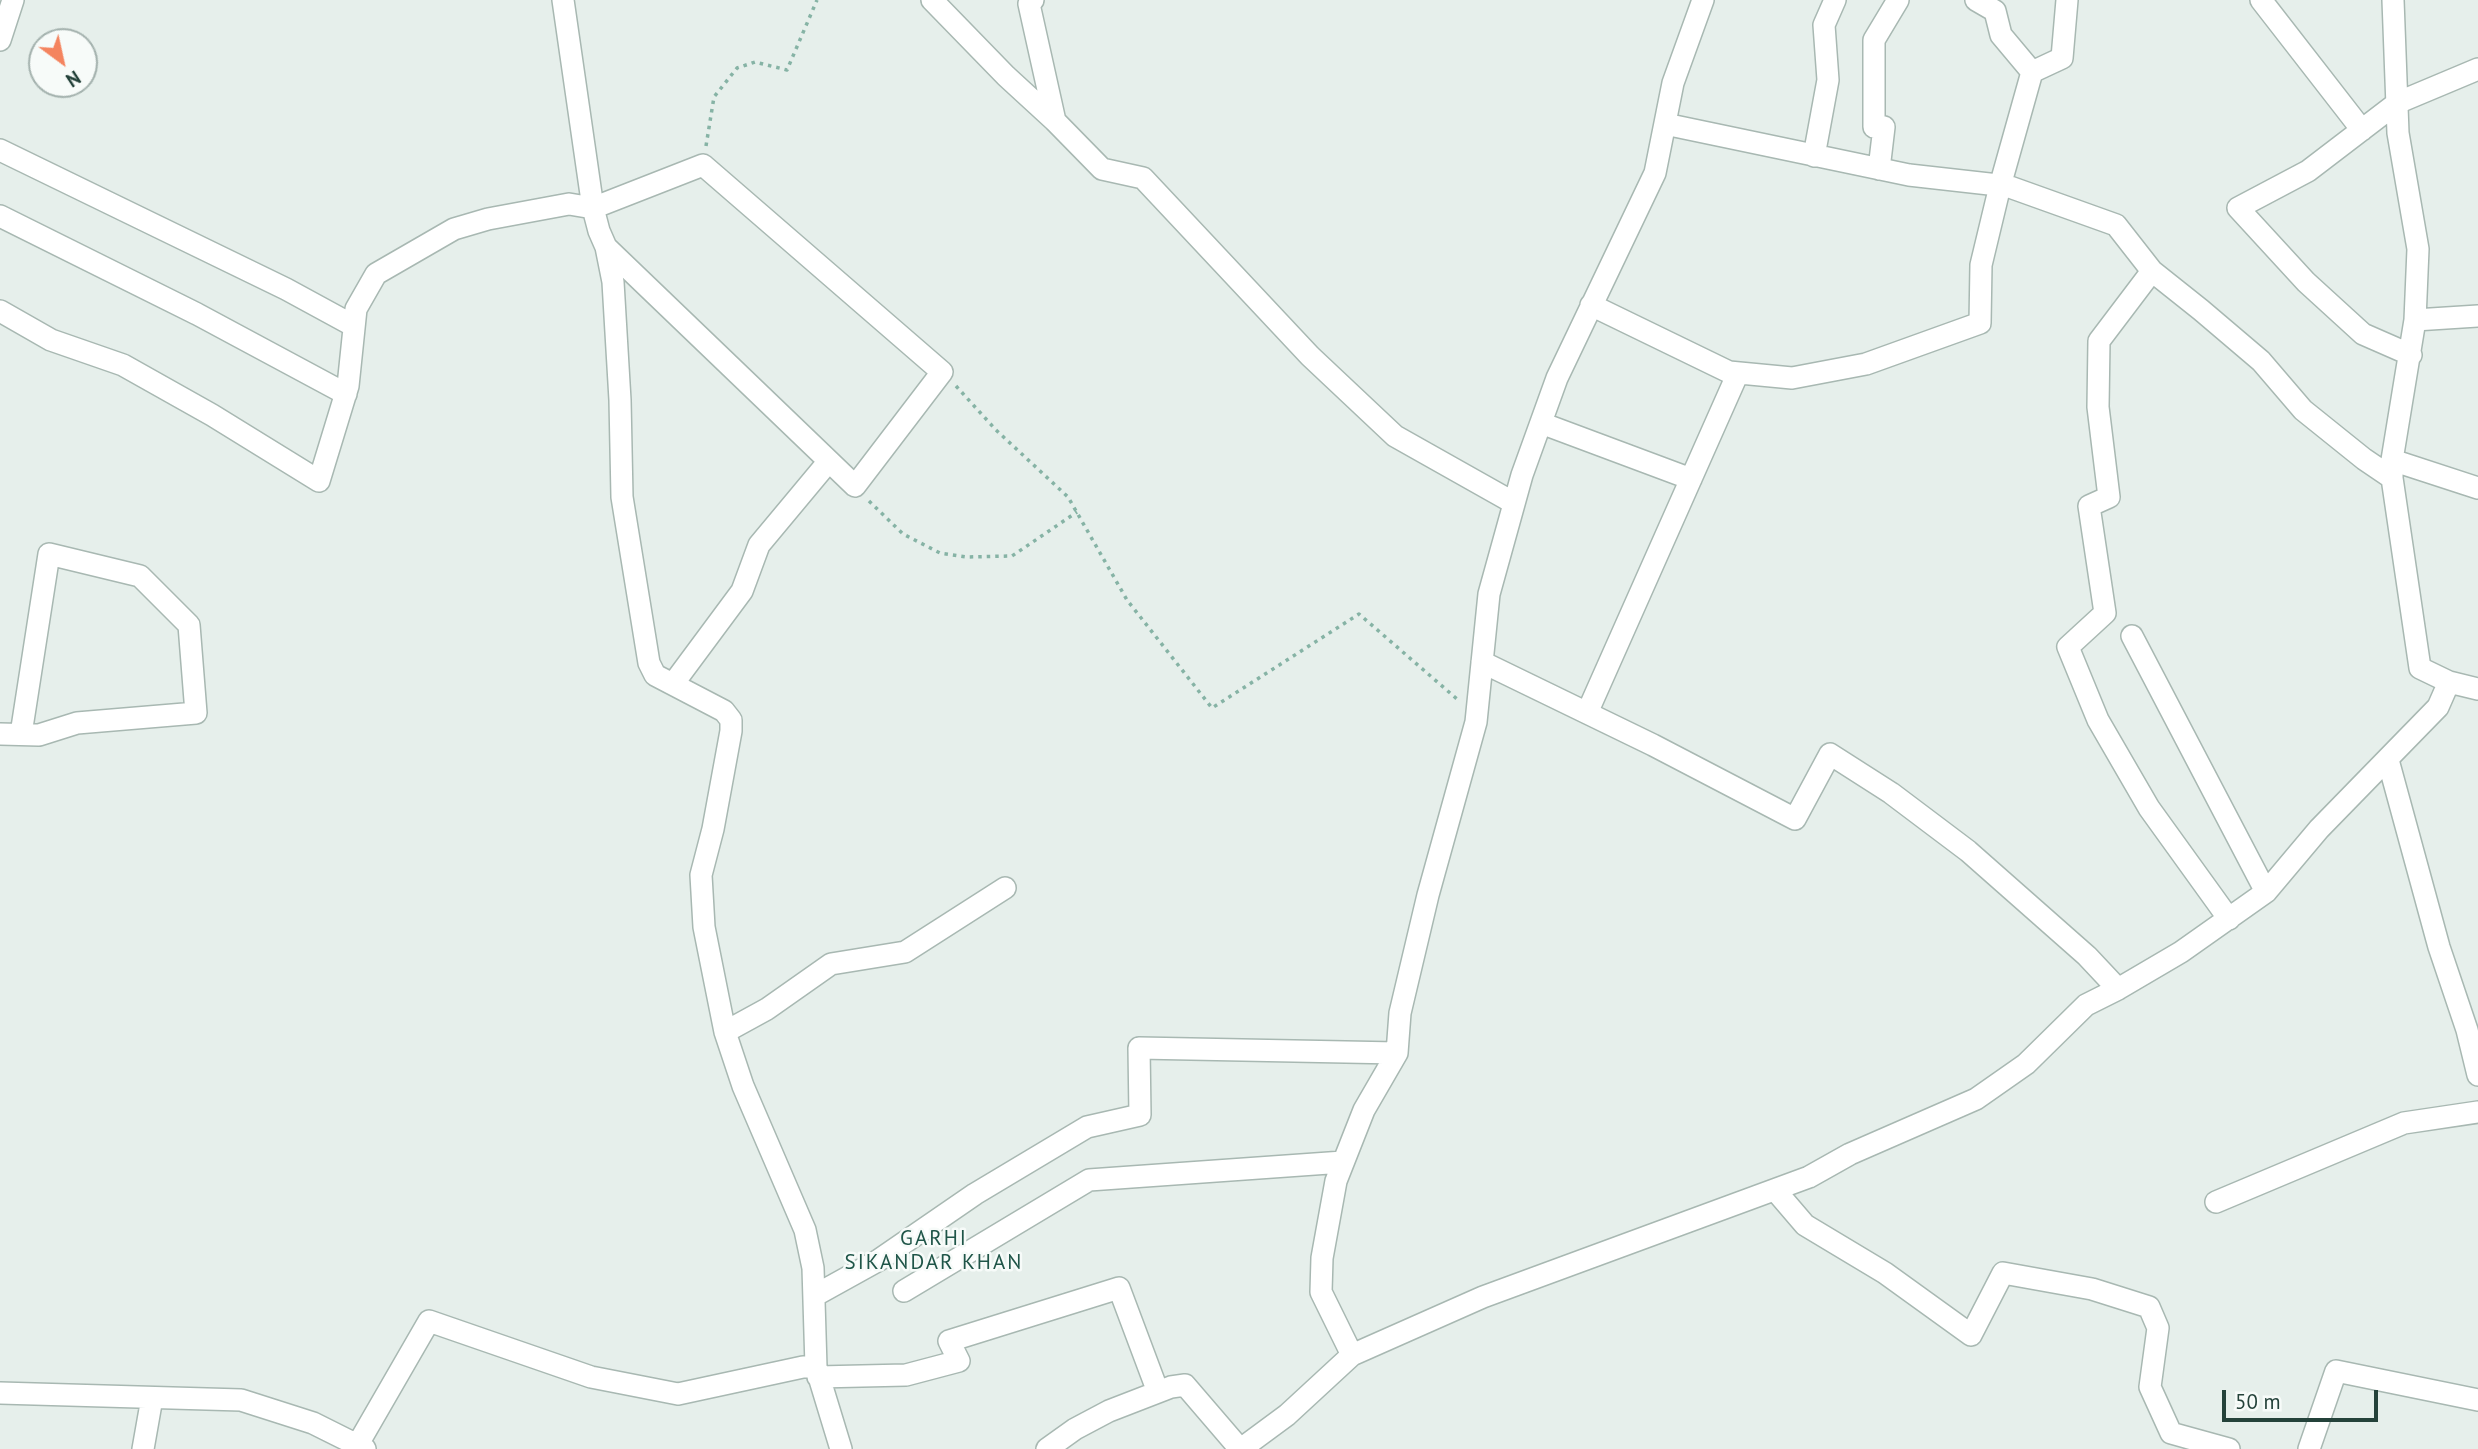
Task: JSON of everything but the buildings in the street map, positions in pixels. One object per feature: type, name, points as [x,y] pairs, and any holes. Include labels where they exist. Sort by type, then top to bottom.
[{"type":"street","points":[[0,40],[12,0]]},
{"type":"street","points":[[563,0],[593,208],[598,231],[606,247],[616,313],[622,496],[649,663],[654,675],[724,711],[730,720],[731,731],[713,829],[701,875],[705,927],[725,1032],[743,1086],[805,1230],[813,1268],[817,1372],[841,1449]]},
{"type":"street","points":[[932,0],[1102,169],[1143,178],[1310,356],[1395,436],[1514,503]]},
{"type":"street","points":[[1033,0],[1029,4],[1055,121]]},
{"type":"street","points":[[1352,1354],[1321,1292],[1322,1258],[1336,1181],[1364,1110],[1397,1053],[1400,1013],[1415,947],[1477,716],[1489,594],[1514,503],[1557,378],[1655,173],[1673,83],[1703,0]]},
{"type":"street","points":[[1814,156],[1828,80],[1824,25],[1835,0]]},
{"type":"street","points":[[1878,169],[1884,127],[1874,127],[1874,40],[1898,0]]},
{"type":"street","points":[[1976,0],[1994,11],[2001,35],[2032,72]]},
{"type":"street","points":[[1591,305],[1718,367],[1738,373],[1792,378],[1866,364],[1980,323],[1981,265],[2000,186],[2032,72],[2062,58],[2067,0]]},
{"type":"street","points":[[2262,0],[2362,130]]},
{"type":"street","points":[[2393,0],[2398,133],[2418,249],[2411,355],[2392,469],[2420,668],[2449,682],[2478,689]]},
{"type":"street","points":[[2411,355],[2363,334],[2306,282],[2238,208],[2308,171],[2396,103],[2478,69]]},
{"type":"street","points":[[1665,124],[1909,175],[2000,186],[2116,225],[2152,271],[2261,361],[2303,410],[2364,459],[2392,469],[2478,488]]},
{"type":"street","points":[[0,150],[286,289],[354,326]]},
{"type":"street","points":[[0,311],[51,340],[122,365],[212,415],[319,481],[345,394],[356,309],[376,274],[454,229],[488,219],[569,204],[593,208],[703,165],[942,372],[855,486],[606,247]]},
{"type":"street","points":[[0,216],[197,314],[345,394]]},
{"type":"street","points":[[2152,271],[2099,341],[2098,407],[2109,497],[2089,506],[2105,613],[2068,647],[2098,720],[2149,808],[2229,919]]},
{"type":"street","points":[[2415,320],[2478,316]]},
{"type":"street","points":[[1587,713],[1738,373]]},
{"type":"street","points":[[1541,423],[1691,478]]},
{"type":"street","points":[[673,684],[742,591],[759,545],[829,461]]},
{"type":"street","points":[[49,554],[141,576],[189,625],[196,713],[77,723],[39,735],[10,734],[49,554]]},
{"type":"street","points":[[2132,636],[2266,892]]},
{"type":"street","points":[[1482,662],[1795,819],[1830,754],[1891,793],[1968,851],[2087,956],[2118,989]]},
{"type":"street","points":[[1047,1449],[1075,1429],[1110,1410],[1185,1385],[1240,1449],[1287,1415],[1352,1354],[1483,1297],[1810,1177],[1850,1154],[1976,1099],[2026,1064],[2086,1005],[2181,952],[2266,892],[2319,829],[2438,707],[2449,682]]},
{"type":"street","points":[[2388,760],[2439,947],[2470,1012],[2478,1075]]},
{"type":"street","points":[[725,1032],[767,1009],[831,964],[905,952],[1005,888]]},
{"type":"street","points":[[814,1296],[879,1260],[975,1194],[1087,1127],[1140,1115],[1139,1048],[1397,1053]]},
{"type":"street","points":[[2216,1202],[2404,1123],[2478,1112]]},
{"type":"street","points":[[904,1291],[1089,1180],[1343,1162]]},
{"type":"street","points":[[1775,1190],[1805,1225],[1885,1273],[1971,1335],[2003,1273],[2092,1289],[2149,1307],[2158,1328],[2150,1387],[2171,1433],[2229,1449]]},
{"type":"street","points":[[0,1393],[241,1400],[313,1423],[362,1447],[429,1321],[592,1377],[678,1394],[803,1367],[817,1372],[906,1375],[958,1361],[948,1341],[1119,1288],[1158,1392]]},
{"type":"street","points":[[2309,1449],[2336,1371],[2478,1400]]},
{"type":"street","points":[[143,1449],[152,1398]]},
{"type":"path","points":[[703,165],[714,97],[737,68],[755,62],[787,70],[817,0]]},
{"type":"path","points":[[942,372],[996,430],[1068,497],[1127,600],[1212,708],[1359,614],[1477,716]]},
{"type":"path","points":[[855,486],[903,534],[940,553],[967,557],[1012,556],[1077,512]]},
{"type":"district","name":"GARHI SIKANDAR KHAN","points":[[934,1251]]}]
